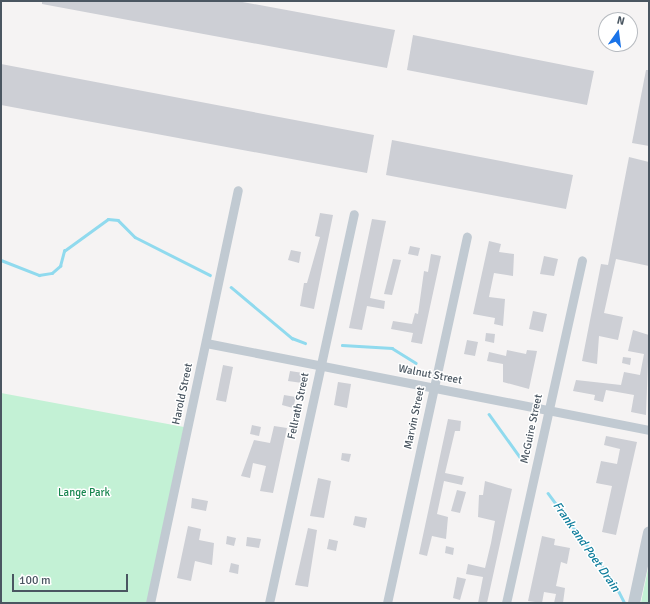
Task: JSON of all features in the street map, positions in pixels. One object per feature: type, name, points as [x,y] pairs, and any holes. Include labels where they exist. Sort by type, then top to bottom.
[{"type":"street","name":"Harold Street","points":[[150,603],[238,190]]},
{"type":"street","name":"Fellrath Street","points":[[269,603],[354,214]]},
{"type":"street","name":"Marvin Street","points":[[387,603],[467,237]]},
{"type":"street","name":"McGuire Street","points":[[506,603],[582,260]]},
{"type":"street","name":"Walnut Street","points":[[206,343],[649,430]]},
{"type":"street","points":[[634,603],[649,534]]},
{"type":"green space","name":"Lange Park","points":[[1,393],[184,427],[147,603],[1,603]]},
{"type":"green space","points":[[649,564],[649,603],[641,603],[644,588]]},
{"type":"building","points":[[42,1],[237,1],[395,30],[387,68],[42,4]]},
{"type":"building","points":[[413,35],[594,71],[587,105],[407,70]]},
{"type":"building","points":[[1,64],[374,135],[367,173],[1,105]]},
{"type":"building","points":[[646,70],[649,70],[649,146],[632,143]]},
{"type":"building","points":[[392,140],[573,175],[566,209],[386,175]]},
{"type":"building","points":[[629,157],[649,162],[649,266],[616,259],[604,313],[623,317],[618,340],[599,336],[597,364],[582,361],[601,264],[608,265]]},
{"type":"building","points":[[320,213],[333,215],[314,309],[300,306],[304,283],[307,283],[320,237],[315,236]]},
{"type":"building","points":[[372,219],[386,221],[370,298],[385,301],[384,309],[367,306],[362,330],[349,328]]},
{"type":"building","points":[[489,241],[501,244],[499,252],[514,254],[513,276],[494,273],[489,297],[505,299],[503,326],[494,324],[495,318],[473,314]]},
{"type":"building","points":[[410,246],[420,248],[418,256],[408,254]]},
{"type":"building","points":[[291,250],[301,252],[299,263],[288,260]]},
{"type":"building","points":[[431,254],[441,256],[422,344],[411,342],[413,333],[391,329],[393,321],[412,324],[415,313],[418,314],[424,271],[428,272]]},
{"type":"building","points":[[544,256],[558,259],[554,276],[540,274]]},
{"type":"building","points":[[393,259],[401,260],[392,295],[384,294]]},
{"type":"building","points":[[533,311],[547,314],[543,332],[529,329]]},
{"type":"building","points":[[633,330],[649,335],[646,415],[631,412],[634,395],[606,390],[603,402],[594,400],[595,395],[573,391],[576,380],[621,385],[624,372],[640,375],[644,354],[628,351]]},
{"type":"building","points":[[486,333],[495,334],[494,343],[485,341]]},
{"type":"building","points":[[467,340],[478,342],[475,356],[464,354]]},
{"type":"building","points":[[507,350],[526,354],[527,350],[537,351],[529,389],[503,382],[503,364],[487,361],[489,352],[506,356]]},
{"type":"building","points":[[623,357],[631,358],[630,365],[622,363]]},
{"type":"building","points":[[223,365],[233,367],[226,402],[216,400]]},
{"type":"building","points":[[290,371],[303,373],[302,383],[288,381]]},
{"type":"building","points":[[338,382],[351,384],[347,408],[334,405]]},
{"type":"building","points":[[284,395],[296,397],[293,408],[282,405]]},
{"type":"building","points":[[448,419],[461,421],[460,431],[455,431],[445,473],[464,477],[462,485],[444,481],[437,514],[448,517],[446,539],[432,536],[427,556],[419,554]]},
{"type":"building","points":[[252,425],[261,427],[259,436],[250,434]]},
{"type":"building","points":[[274,426],[287,428],[273,493],[260,491],[266,466],[253,463],[250,478],[241,476],[254,440],[270,443]]},
{"type":"building","points":[[606,436],[637,442],[616,535],[602,532],[612,486],[596,483],[601,461],[617,464],[620,449],[604,445]]},
{"type":"building","points":[[342,453],[351,454],[349,462],[341,460]]},
{"type":"building","points":[[318,478],[331,481],[324,518],[310,516]]},
{"type":"building","points":[[485,481],[512,489],[487,603],[478,603],[483,577],[466,574],[468,564],[485,568],[491,543],[495,521],[478,517],[479,495],[483,495]]},
{"type":"building","points":[[457,490],[466,492],[460,513],[451,511]]},
{"type":"building","points":[[192,498],[208,501],[206,511],[191,508]]},
{"type":"building","points":[[355,516],[367,518],[365,528],[353,525]]},
{"type":"building","points":[[188,526],[201,529],[199,540],[214,543],[212,565],[195,561],[191,581],[177,578]]},
{"type":"building","points":[[308,528],[317,530],[308,587],[295,585]]},
{"type":"building","points":[[227,536],[236,538],[234,546],[226,544]]},
{"type":"building","points":[[542,536],[555,539],[554,545],[570,548],[567,564],[561,562],[556,586],[565,588],[563,603],[554,603],[556,594],[544,592],[542,603],[528,601]]},
{"type":"building","points":[[247,537],[261,539],[259,548],[246,546]]},
{"type":"building","points":[[329,539],[338,541],[336,551],[327,549]]},
{"type":"building","points":[[446,546],[454,548],[453,555],[445,553]]},
{"type":"building","points":[[231,563],[239,565],[238,574],[229,572]]},
{"type":"building","points":[[457,577],[466,579],[460,600],[453,598]]},
{"type":"waterway","name":"Frank and Poet Drain","points":[[1,260],[39,275],[52,273],[60,266],[64,251],[108,219],[118,220],[135,237],[210,275]]},
{"type":"waterway","name":"Frank and Poet Drain","points":[[231,287],[292,338],[305,343]]},
{"type":"waterway","name":"Frank and Poet Drain","points":[[342,345],[392,348],[416,363]]},
{"type":"waterway","name":"Frank and Poet Drain","points":[[489,414],[520,457]]},
{"type":"waterway","name":"Frank and Poet Drain","points":[[548,493],[614,582],[624,602]]}]
